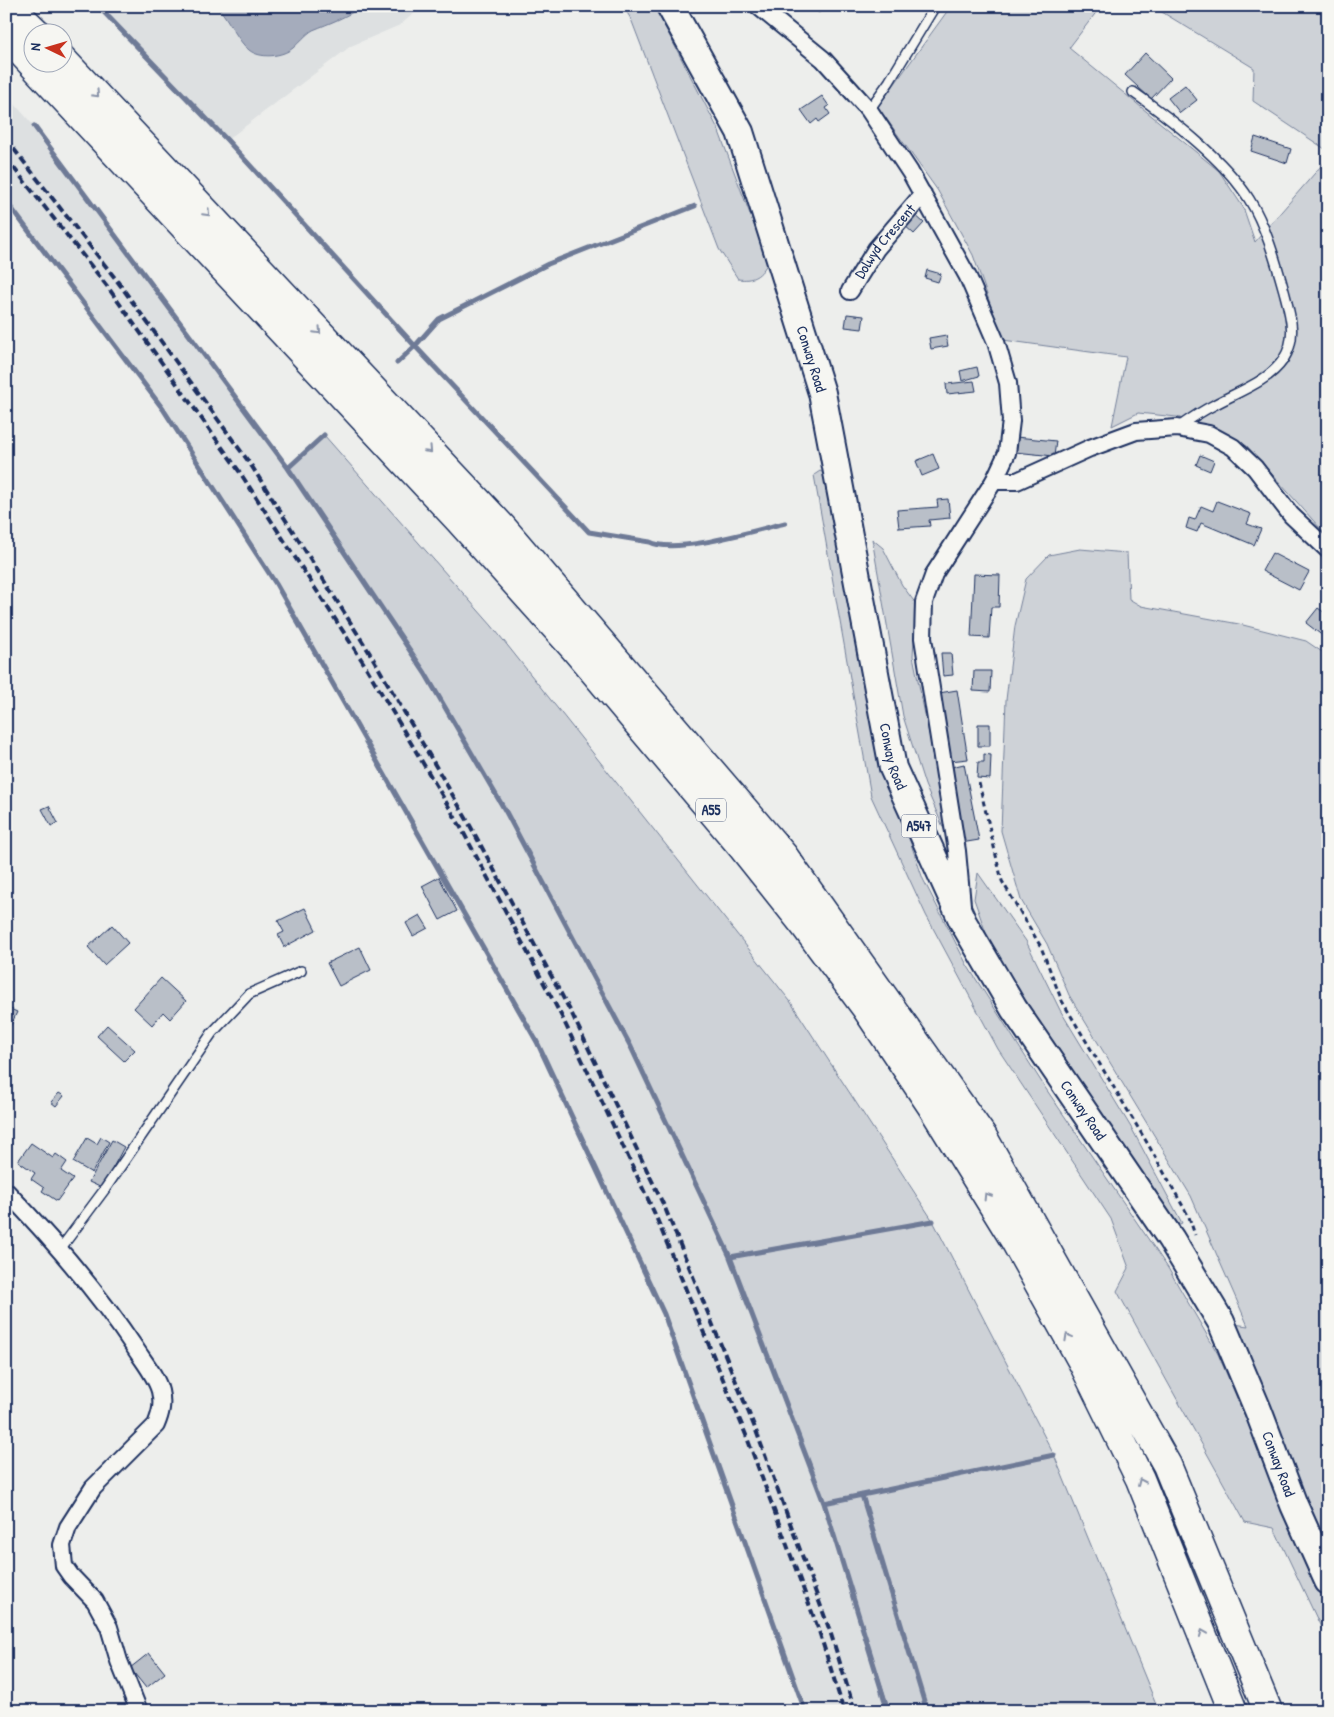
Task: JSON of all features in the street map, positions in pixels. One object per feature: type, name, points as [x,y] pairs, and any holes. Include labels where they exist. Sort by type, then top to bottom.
[{"type":"highway","points":[[9,6],[26,22]]},
{"type":"highway","name":"A55","points":[[6,36],[458,519],[575,649],[743,848],[814,937],[866,1008],[931,1105],[1015,1241],[1083,1363],[1140,1479],[1215,1662],[1231,1711]]},
{"type":"highway","name":"A55","points":[[72,70],[502,528],[783,854],[983,1137],[1166,1465],[1268,1711]]},
{"type":"main road","name":"Conway Road","points":[[670,6],[740,132],[822,393],[893,768],[963,922],[1014,1009],[1171,1239],[1221,1322],[1258,1410],[1294,1505],[1328,1581]]},
{"type":"street","points":[[758,6],[823,59],[869,110],[923,194],[968,277],[996,342],[1008,384],[1011,421],[1007,453],[994,481],[934,574],[924,602],[923,638],[957,852],[963,922]]},
{"type":"street","name":"Dolwyd Crescent","points":[[850,291],[876,249],[923,194]]},
{"type":"street","points":[[994,481],[1017,481],[1090,448],[1136,431],[1176,428],[1209,434],[1233,447],[1255,468],[1291,515],[1328,550]]},
{"type":"street","points":[[6,1191],[61,1248],[125,1334],[155,1379],[162,1401],[161,1413],[156,1425],[93,1488],[68,1527],[62,1544],[64,1566],[70,1576],[95,1601],[109,1627],[119,1661],[139,1711]]},
{"type":"lane","points":[[869,110],[889,82],[934,6]]},
{"type":"lane","points":[[1133,92],[1158,110],[1230,173],[1250,200],[1279,272],[1292,333],[1289,349],[1282,361],[1268,375],[1212,405],[1176,428]]},
{"type":"lane","points":[[61,1248],[105,1189],[212,1033],[249,994],[301,971]]},
{"type":"path","points":[[979,783],[1002,881],[1041,947],[1062,1001],[1149,1146],[1189,1217],[1195,1236]]},
{"type":"shaded area","points":[[98,6],[423,6],[400,25],[351,46],[227,140]]},
{"type":"shaded area","points":[[623,6],[654,6],[718,129],[768,262],[759,274],[752,278],[738,279],[719,249],[631,19]]},
{"type":"shaded area","points":[[951,6],[1101,6],[1069,48],[1219,171],[1243,207],[1255,242],[1328,158],[1328,537],[1247,446],[1218,431],[1177,417],[1138,413],[1112,426],[1126,357],[1003,340],[973,255],[938,191],[878,107]]},
{"type":"shaded area","points":[[1152,6],[1328,6],[1328,151],[1253,101],[1254,68]]},
{"type":"shaded area","points":[[6,94],[34,126],[288,468],[425,673],[506,812],[631,1047],[730,1257],[824,1503],[888,1711],[805,1711],[664,1314],[537,1042],[276,584],[163,409],[6,201]]},
{"type":"shaded area","points":[[324,435],[492,626],[790,1001],[933,1221],[1054,1455],[1159,1711],[890,1711],[824,1503],[730,1257],[631,1047],[506,812],[425,673],[288,468]]},
{"type":"shaded area","points":[[820,471],[826,474],[886,771],[923,879],[967,965],[1046,1089],[1168,1268],[1218,1354],[1328,1609],[1328,1642],[1274,1528],[1245,1522],[1117,1291],[1129,1268],[1111,1219],[998,1049],[926,915],[871,796],[814,475]]},
{"type":"shaded area","points":[[872,539],[883,548],[902,585],[916,604],[913,656],[941,792],[946,834],[925,785],[903,716]]},
{"type":"shaded area","points":[[1080,549],[1127,553],[1129,599],[1141,606],[1239,624],[1306,641],[1328,656],[1328,1548],[1268,1412],[1234,1324],[1248,1326],[1191,1196],[1069,995],[1047,944],[1021,900],[1001,831],[1006,700],[1015,626],[1026,579],[1049,555]]},
{"type":"shaded area","points":[[978,873],[1026,941],[1060,1010],[1132,1129],[1182,1223],[1175,1226],[1034,1019],[986,933],[974,899]]},
{"type":"water","points":[[217,6],[362,6],[344,17],[313,30],[288,51],[277,55],[265,56],[254,53],[245,47]]},
{"type":"building","points":[[810,6],[823,6],[819,13]]},
{"type":"building","points":[[1145,53],[1171,78],[1151,99],[1125,75]]},
{"type":"building","points":[[1185,85],[1197,100],[1180,113],[1168,98]]},
{"type":"building","points":[[822,96],[829,106],[826,108],[830,114],[819,122],[817,119],[811,124],[801,110]]},
{"type":"building","points":[[1255,137],[1291,149],[1287,163],[1251,151]]},
{"type":"building","points":[[913,213],[924,223],[914,234],[903,224]]},
{"type":"building","points":[[927,270],[941,274],[938,282],[925,278]]},
{"type":"building","points":[[847,314],[864,316],[862,329],[845,327]]},
{"type":"building","points":[[946,335],[948,346],[931,349],[929,338]]},
{"type":"building","points":[[977,367],[979,376],[962,381],[960,371]]},
{"type":"building","points":[[974,381],[976,391],[947,394],[946,384]]},
{"type":"building","points":[[1016,437],[1056,441],[1054,456],[1015,452]]},
{"type":"building","points":[[933,454],[939,469],[922,476],[916,461]]},
{"type":"building","points":[[1200,455],[1214,461],[1210,471],[1196,465]]},
{"type":"building","points":[[948,499],[950,518],[929,520],[930,526],[899,528],[897,510],[938,507],[937,500]]},
{"type":"building","points":[[1217,501],[1251,514],[1247,524],[1261,529],[1254,545],[1201,523],[1197,532],[1186,528],[1189,518],[1195,520],[1201,506],[1213,511]]},
{"type":"building","points":[[1272,553],[1309,572],[1299,590],[1262,571]]},
{"type":"building","points":[[974,574],[1000,575],[999,607],[991,607],[989,638],[971,637]]},
{"type":"building","points":[[1318,608],[1328,615],[1328,640],[1306,623]]},
{"type":"building","points":[[941,653],[951,653],[953,675],[943,676]]},
{"type":"building","points":[[974,671],[991,671],[990,692],[973,691]]},
{"type":"building","points":[[957,690],[968,759],[950,761],[939,693]]},
{"type":"building","points":[[978,724],[990,724],[990,746],[978,746]]},
{"type":"building","points":[[984,754],[991,755],[990,779],[977,778],[978,762],[984,762]]},
{"type":"building","points":[[964,764],[979,840],[961,843],[947,768]]},
{"type":"building","points":[[49,806],[58,823],[51,826],[42,809]]},
{"type":"building","points":[[439,877],[457,911],[440,920],[422,886]]},
{"type":"building","points":[[305,908],[316,930],[284,947],[278,935],[284,932],[278,921]]},
{"type":"building","points":[[420,915],[428,928],[413,936],[406,923]]},
{"type":"building","points":[[112,925],[128,943],[104,965],[88,947]]},
{"type":"building","points":[[360,947],[371,970],[339,986],[327,963]]},
{"type":"building","points":[[161,978],[186,1001],[170,1019],[163,1012],[152,1025],[134,1008]]},
{"type":"building","points":[[6,1007],[17,1012],[10,1027],[6,1025]]},
{"type":"building","points":[[107,1025],[135,1050],[124,1061],[97,1036]]},
{"type":"building","points":[[59,1093],[64,1096],[56,1106],[51,1102]]},
{"type":"building","points":[[101,1137],[109,1142],[92,1173],[73,1162],[87,1138],[97,1144]]},
{"type":"building","points":[[112,1140],[124,1147],[102,1188],[89,1182]]},
{"type":"building","points":[[31,1143],[53,1158],[56,1154],[67,1162],[61,1171],[73,1179],[57,1201],[42,1191],[44,1188],[31,1179],[35,1173],[18,1161]]},
{"type":"building","points":[[149,1653],[165,1673],[146,1688],[130,1668]]},
{"type":"waterway","points":[[98,6],[227,140],[415,346],[397,363]]},
{"type":"waterway","points":[[34,126],[288,468],[425,673],[506,812],[631,1047],[730,1257],[824,1503],[888,1711]]},
{"type":"waterway","points":[[6,201],[163,409],[276,584],[537,1042],[664,1314],[805,1711]]},
{"type":"waterway","points":[[695,206],[548,264],[439,319],[415,346],[589,532],[678,546],[736,536],[785,523]]},
{"type":"waterway","points":[[288,468],[324,435]]},
{"type":"waterway","points":[[730,1257],[933,1221]]},
{"type":"waterway","points":[[824,1503],[1054,1455]]},
{"type":"waterway","points":[[862,1495],[927,1711]]},
{"type":"railway","points":[[6,139],[115,278],[251,465],[371,655],[466,818],[572,1014],[665,1208],[755,1428],[830,1631],[855,1711]]},
{"type":"railway","points":[[6,158],[107,286],[239,471],[363,662],[459,824],[562,1017],[654,1212],[746,1435],[819,1631],[844,1711]]}]
